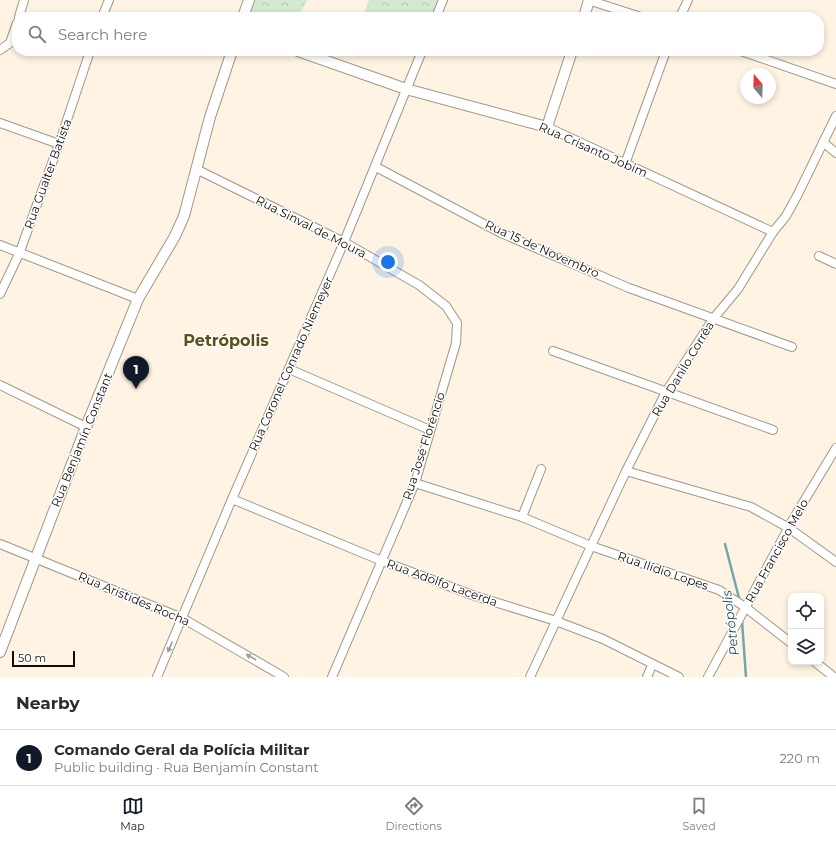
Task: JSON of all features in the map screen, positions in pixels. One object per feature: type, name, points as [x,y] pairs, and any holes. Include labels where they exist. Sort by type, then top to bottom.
[{"type":"street","points":[[20,12],[24,0]]},
{"type":"street","points":[[104,12],[109,0]]},
{"type":"street","points":[[245,12],[249,0]]},
{"type":"street","points":[[438,12],[442,0]]},
{"type":"street","points":[[585,12],[589,0],[626,12]]},
{"type":"street","points":[[682,12],[688,0]]},
{"type":"street","points":[[0,50],[7,46],[12,38]]},
{"type":"street","name":"Rua Gualter Batista","points":[[0,294],[19,254],[59,144],[88,56]]},
{"type":"street","name":"Rua Benjamín Constant","points":[[0,652],[35,557],[138,299],[175,236],[184,216],[210,117],[230,56]]},
{"type":"street","name":"Rua Crisanto Jobim","points":[[312,56],[406,89],[547,127],[773,232]]},
{"type":"street","name":"Rua Coronel Conrado Niemeyer","points":[[157,677],[232,499],[376,167],[420,56]]},
{"type":"street","points":[[547,127],[570,56]]},
{"type":"street","points":[[626,164],[664,56]]},
{"type":"street","points":[[755,56],[836,84]]},
{"type":"street","name":"Rua Danilo Corrêa","points":[[530,677],[626,471],[666,392],[713,319],[738,289],[773,232],[786,216],[798,196],[836,116]]},
{"type":"street","points":[[0,123],[59,144]]},
{"type":"street","points":[[823,142],[836,153]]},
{"type":"street","name":"Rua 15 de Novembro","points":[[376,167],[501,234],[629,288],[792,347]]},
{"type":"street","name":"Rua Sinval de Moura","points":[[196,169],[344,242],[419,285],[446,306],[457,323]]},
{"type":"street","points":[[0,245],[19,254],[138,299]]},
{"type":"street","points":[[819,256],[836,264]]},
{"type":"street","name":"Rua José Florêncio","points":[[332,677],[415,483],[456,343],[457,323]]},
{"type":"street","points":[[553,351],[773,430]]},
{"type":"street","points":[[289,369],[430,430]]},
{"type":"street","points":[[0,385],[86,427]]},
{"type":"street","name":"Rua Francisco Melo","points":[[708,677],[789,528],[836,448]]},
{"type":"street","points":[[522,517],[541,469]]},
{"type":"street","points":[[626,471],[751,507],[789,528],[836,562]]},
{"type":"street","name":"Rua Ilídio Lopes","points":[[415,483],[522,517],[591,546],[719,590],[746,607],[788,641]]},
{"type":"street","name":"Rua Adolfo Lacerda","points":[[232,499],[382,561],[475,596],[556,621],[603,639],[652,665],[679,677]]},
{"type":"street","name":"Rua Aristides Rocha","points":[[0,544],[182,618],[284,677]]},
{"type":"street","points":[[647,677],[652,665]]},
{"type":"street","points":[[819,665],[834,677]]},
{"type":"green space","points":[[255,0],[307,0],[301,12],[251,12]]},
{"type":"green space","points":[[369,0],[438,0],[433,12],[365,12]]},
{"type":"waterway","name":"Petrópolis","points":[[725,544],[740,602]]},
{"type":"waterway","name":"Petrópolis","points":[[742,621],[746,677]]},
{"type":"place","name":"Comando Geral da Polícia Militar","points":[[136,389]]},
{"type":"district","name":"Petrópolis","points":[[226,340]]}]
